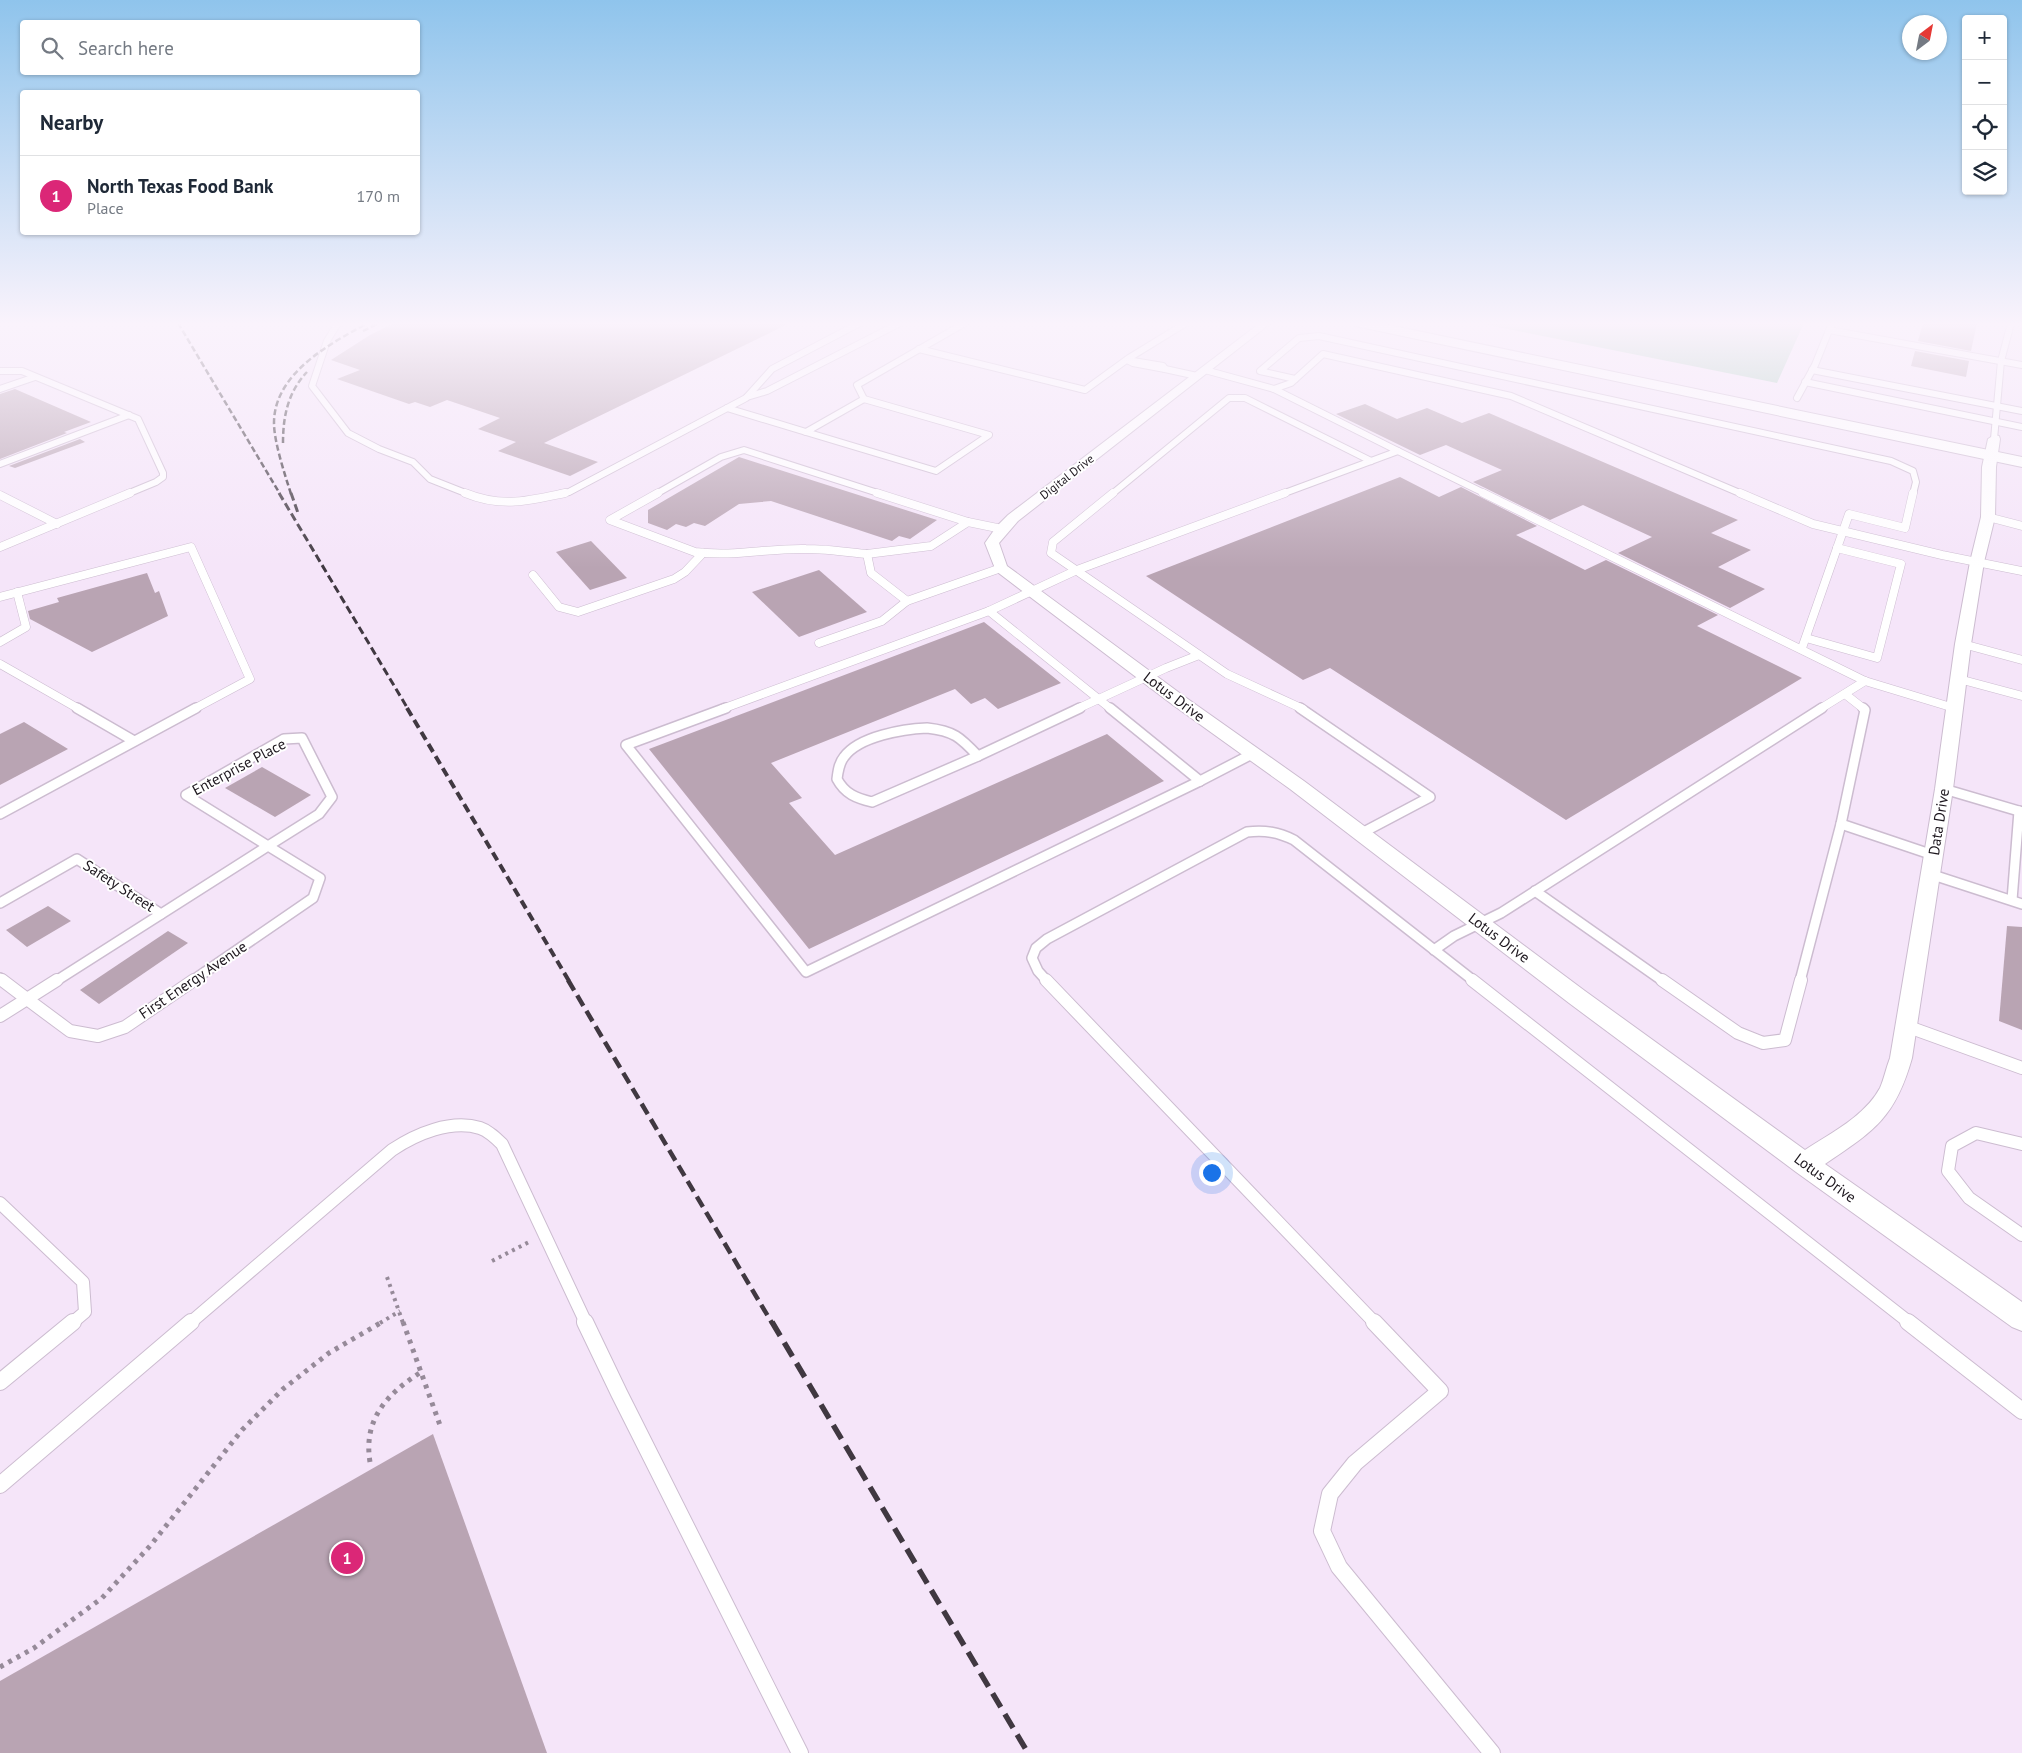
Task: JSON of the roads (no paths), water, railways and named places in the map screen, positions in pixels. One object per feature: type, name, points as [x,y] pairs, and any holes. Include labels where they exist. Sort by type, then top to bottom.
[{"type":"main road","points":[[1812,405],[2013,442]]},
{"type":"main road","points":[[1974,435],[1994,439],[2022,462]]},
{"type":"street","name":"Digital Drive","points":[[997,536],[1161,405]]},
{"type":"street","name":"Data Drive","points":[[1804,1164],[1870,1116],[1887,1096],[1895,1079],[1906,1026],[1944,788],[1963,644],[1977,562],[1988,517],[1994,439]]},
{"type":"street","points":[[997,536],[994,552],[1001,568]]},
{"type":"street","name":"Lotus Drive","points":[[1001,568],[1804,1164],[2022,1318]]},
{"type":"lane","points":[[0,547],[156,482],[163,477],[140,422],[103,405]]},
{"type":"lane","points":[[326,405],[348,433],[379,449],[414,462],[430,479],[485,501],[523,502],[570,492],[733,405]]},
{"type":"lane","points":[[806,432],[854,405]]},
{"type":"lane","points":[[727,408],[936,471],[989,435],[884,405]]},
{"type":"lane","points":[[1221,405],[1053,542],[1052,553],[1227,674],[1304,710],[1430,797],[1360,834]]},
{"type":"lane","points":[[1259,405],[1371,461]]},
{"type":"lane","points":[[1306,405],[1802,648],[1865,681],[1954,708]]},
{"type":"lane","points":[[1532,405],[1813,524],[2022,571]]},
{"type":"lane","points":[[1631,405],[1891,462],[1913,470],[1916,482],[1905,528],[1848,514],[1802,648]]},
{"type":"lane","points":[[1881,405],[1994,439],[2022,427]]},
{"type":"lane","points":[[1991,405],[2022,410]]},
{"type":"lane","points":[[1994,439],[1997,406]]},
{"type":"lane","points":[[0,464],[128,415]]},
{"type":"lane","points":[[968,522],[931,546],[903,551],[867,554],[805,549],[731,555],[703,553],[610,520],[722,457],[744,450],[968,522],[997,536]]},
{"type":"lane","points":[[1252,754],[806,972],[626,745],[989,611],[1078,570],[1398,451]]},
{"type":"lane","points":[[0,495],[57,524]]},
{"type":"lane","points":[[1988,517],[2022,526]]},
{"type":"lane","points":[[0,597],[190,547],[250,679],[0,814]]},
{"type":"lane","points":[[1806,638],[1877,658],[1901,564],[1837,548]]},
{"type":"lane","points":[[534,575],[559,607],[578,612],[674,579],[703,553]]},
{"type":"lane","points":[[867,554],[872,573],[908,601]]},
{"type":"lane","points":[[819,643],[882,621],[908,601],[1001,568]]},
{"type":"lane","points":[[0,642],[26,627],[17,592]]},
{"type":"lane","points":[[989,611],[1200,780]]},
{"type":"lane","points":[[1963,644],[2022,660]]},
{"type":"lane","points":[[978,756],[955,733],[928,728],[899,730],[858,746],[845,755],[837,779],[843,790],[857,799],[872,802],[978,756],[1199,655]]},
{"type":"lane","points":[[0,664],[134,741]]},
{"type":"lane","points":[[0,675],[10,670]]},
{"type":"lane","points":[[1959,679],[2022,696]]},
{"type":"lane","points":[[1434,950],[1454,936],[1501,912],[1535,891],[1865,681]]},
{"type":"lane","points":[[1535,891],[1738,1034],[1763,1043],[1785,1040],[1841,824],[1865,710],[1845,694]]},
{"type":"lane","name":"Enterprise Place","points":[[0,1016],[269,846],[319,814],[332,797],[302,738],[284,739],[186,796],[269,846]]},
{"type":"lane","points":[[1841,824],[2017,902],[2020,812],[1944,788]]},
{"type":"lane","points":[[1492,1753],[1339,1567],[1322,1531],[1330,1494],[1355,1463],[1440,1391],[1038,971],[1032,958],[1036,948],[1047,939],[1248,832],[1262,830],[1278,832],[1294,840],[2022,1411]]},
{"type":"lane","name":"First Energy Avenue","points":[[0,978],[70,1031],[98,1036],[125,1027],[313,898],[320,878],[269,846]]},
{"type":"lane","name":"Safety Street","points":[[0,904],[77,859],[161,914]]},
{"type":"lane","points":[[1906,1026],[2022,1068]]},
{"type":"lane","points":[[0,1485],[392,1150],[406,1140],[437,1130],[468,1126],[481,1128],[493,1134],[502,1144],[619,1393],[800,1753]]},
{"type":"lane","points":[[2022,1144],[1976,1133],[1952,1146],[1948,1171],[1969,1198],[2022,1235]]},
{"type":"lane","points":[[0,1203],[83,1282],[85,1312],[0,1382]]},
{"type":"railway","points":[[227,405],[280,494]]},
{"type":"railway","points":[[277,405],[274,431],[291,494]]},
{"type":"railway","points":[[283,443],[284,423],[288,405]]},
{"type":"railway","points":[[279,493],[408,709]]},
{"type":"railway","points":[[291,493],[298,513]]},
{"type":"railway","points":[[407,708],[569,981]]},
{"type":"railway","points":[[568,980],[772,1323]]},
{"type":"railway","points":[[772,1322],[1028,1753]]},
{"type":"place","name":"North Texas Food Bank","points":[[347,1558]]}]
